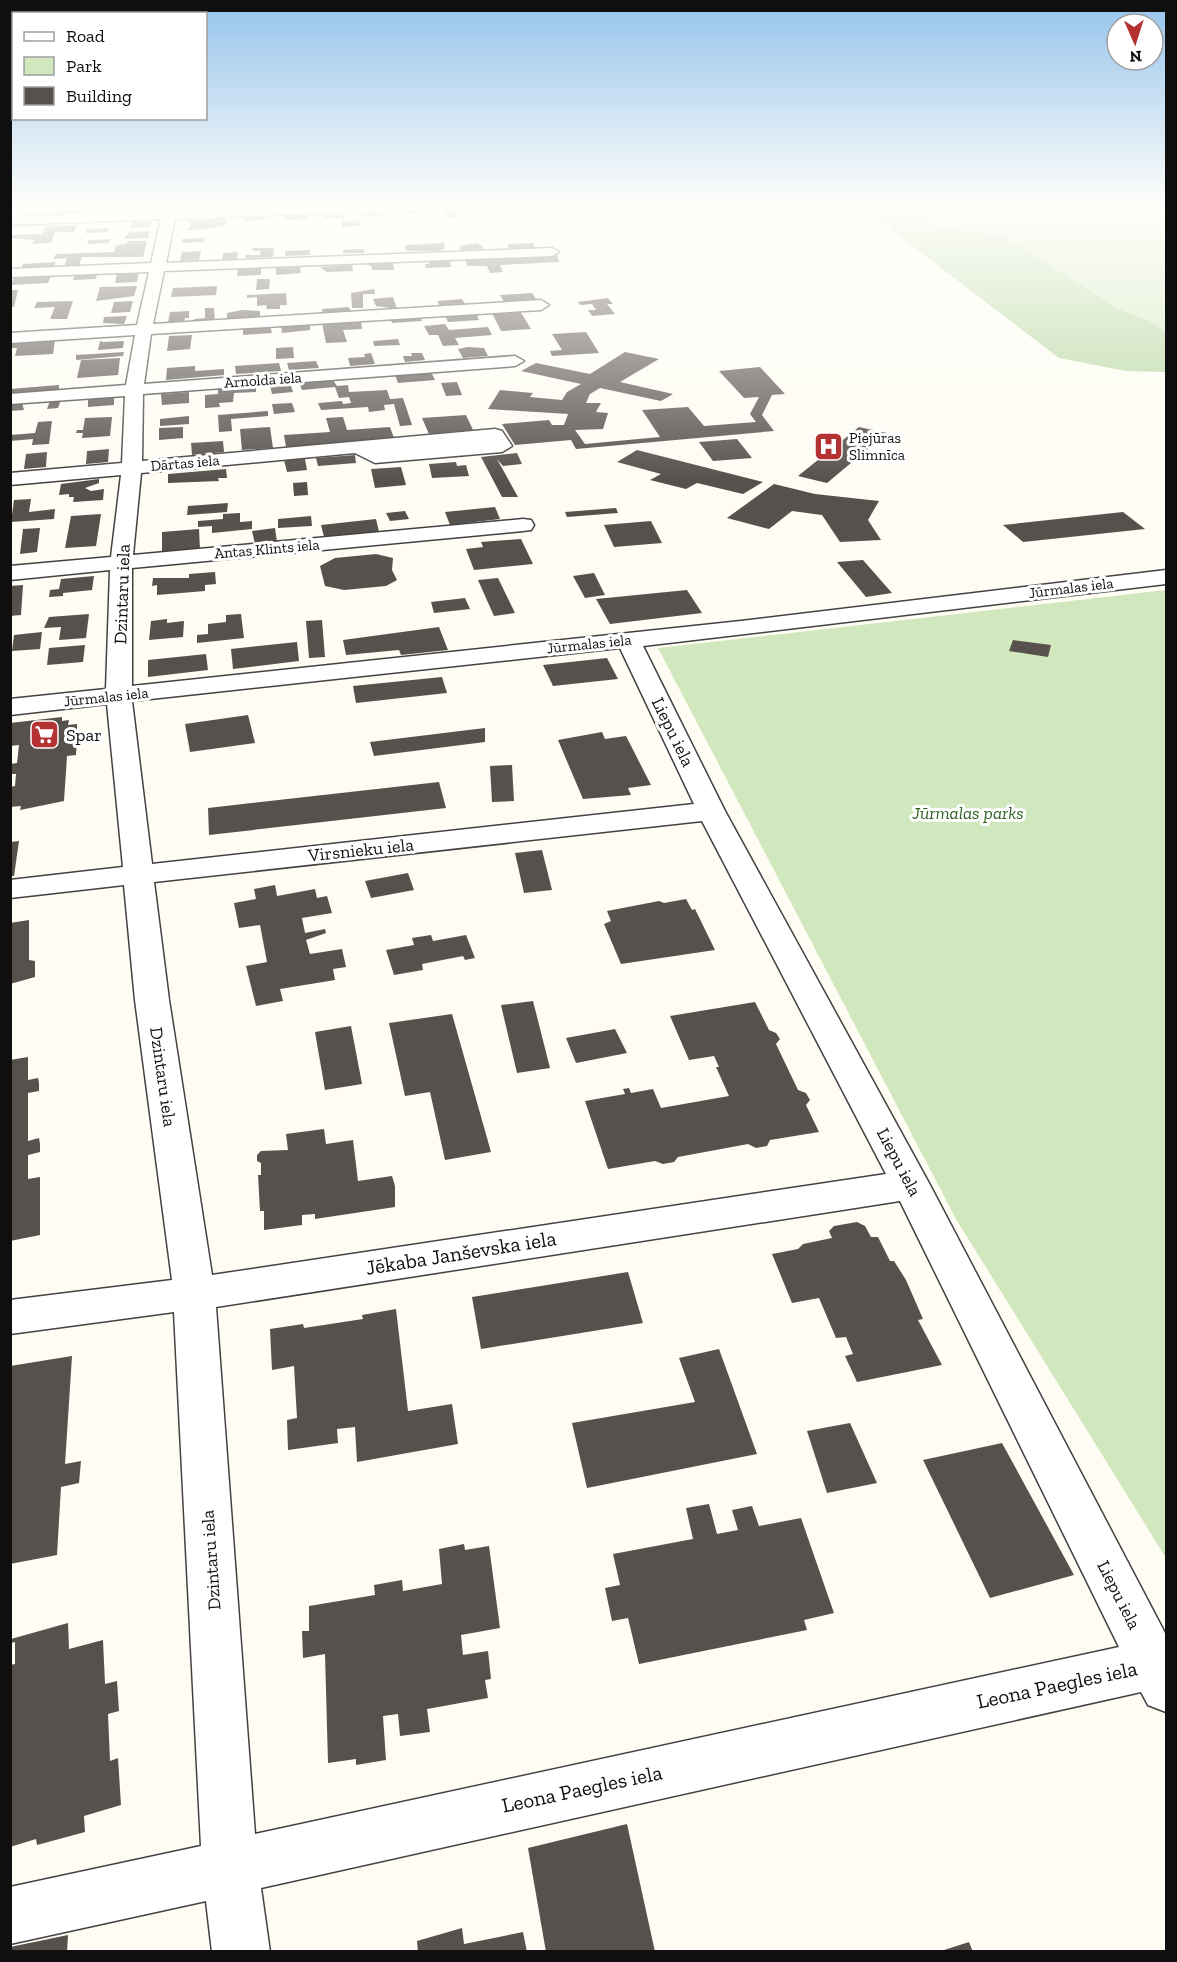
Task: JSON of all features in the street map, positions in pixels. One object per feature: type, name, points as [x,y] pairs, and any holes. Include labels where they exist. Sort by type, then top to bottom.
[{"type":"street","name":"Dzintaru iela","points":[[151,298],[134,389],[131,468],[121,563],[119,696],[137,874],[194,1293],[230,1866],[241,1952]]},
{"type":"street","points":[[10,338],[541,305]]},
{"type":"street","name":"Arnolda iela","points":[[10,399],[515,361]]},
{"type":"street","name":"Dārtas iela","points":[[10,479],[358,447],[495,435],[502,446],[375,457],[358,447]]},
{"type":"street","name":"Antas Klints iela","points":[[10,573],[523,525]]},
{"type":"street","name":"Jūrmalas iela","points":[[10,708],[1167,577]]},
{"type":"street","name":"Liepu iela","points":[[628,639],[711,811],[911,1185],[1160,1675]]},
{"type":"street","name":"Virsnieku iela","points":[[10,890],[711,811]]},
{"type":"street","name":"Jēkaba Janševska iela","points":[[10,1317],[194,1293],[911,1185]]},
{"type":"street","name":"Leona Paegles iela","points":[[10,1916],[230,1866],[1160,1675]]},
{"type":"green space","points":[[980,298],[1101,298],[1117,308],[1151,322],[1166,332],[1166,372],[1126,371],[1059,358]]},
{"type":"green space","points":[[1101,298],[1166,298],[1166,332],[1151,322],[1117,308]]},
{"type":"green space","name":"Jūrmalas parks","points":[[1166,590],[1166,1558],[956,1219],[658,648]]},
{"type":"building","points":[[10,298],[16,298],[14,307],[10,307]]},
{"type":"building","points":[[97,298],[122,298],[96,301]]},
{"type":"building","points":[[257,298],[286,298],[287,305],[280,305],[280,309],[267,309],[266,305],[257,306]]},
{"type":"building","points":[[351,298],[363,298],[363,308],[352,308]]},
{"type":"building","points":[[393,298],[397,309],[376,306],[373,299]]},
{"type":"building","points":[[501,298],[536,299],[504,302]]},
{"type":"building","points":[[608,298],[613,304],[607,304],[615,314],[592,316],[588,310],[596,310],[592,304],[580,305],[578,302]]},
{"type":"building","points":[[462,299],[465,304],[440,306],[437,301]]},
{"type":"building","points":[[73,301],[67,319],[50,319],[55,307],[34,308],[37,302]]},
{"type":"building","points":[[133,301],[130,312],[111,313],[114,302]]},
{"type":"building","points":[[349,307],[351,312],[323,314],[322,309]]},
{"type":"building","points":[[205,308],[214,308],[215,321],[194,322],[194,319],[205,318]]},
{"type":"building","points":[[242,310],[260,311],[260,317],[227,319],[227,313]]},
{"type":"building","points":[[189,311],[189,318],[185,318],[184,322],[168,323],[170,312]]},
{"type":"building","points":[[520,311],[531,329],[501,331],[492,313]]},
{"type":"building","points":[[476,313],[479,320],[448,322],[445,315]]},
{"type":"building","points":[[127,316],[124,324],[103,323],[104,317]]},
{"type":"building","points":[[420,316],[422,321],[392,323],[390,318]]},
{"type":"building","points":[[361,320],[362,329],[343,330],[347,342],[326,343],[322,323]]},
{"type":"building","points":[[310,324],[310,330],[282,333],[281,325]]},
{"type":"building","points":[[445,324],[449,330],[488,327],[492,335],[455,338],[459,345],[443,346],[438,335],[429,335],[424,326]]},
{"type":"building","points":[[270,326],[272,333],[243,335],[243,328]]},
{"type":"building","points":[[586,332],[599,353],[552,356],[550,351],[562,350],[552,334]]},
{"type":"building","points":[[192,335],[190,349],[167,351],[169,336]]},
{"type":"building","points":[[398,339],[400,345],[374,346],[373,341]]},
{"type":"building","points":[[55,340],[53,354],[15,356],[17,348],[10,348],[10,343]]},
{"type":"building","points":[[100,341],[124,341],[123,348],[98,350]]},
{"type":"building","points":[[293,347],[294,358],[276,359],[276,348]]},
{"type":"building","points":[[484,348],[488,356],[463,358],[458,349]]},
{"type":"building","points":[[124,352],[123,356],[76,360],[76,355]]},
{"type":"building","points":[[625,352],[659,359],[620,382],[673,394],[661,401],[600,388],[590,394],[586,403],[601,403],[596,412],[608,413],[603,429],[575,430],[585,444],[660,437],[642,410],[688,407],[704,426],[756,422],[750,414],[759,397],[744,398],[719,371],[760,367],[785,394],[772,395],[762,415],[774,431],[576,449],[571,440],[515,445],[502,424],[549,420],[552,425],[564,425],[568,414],[488,409],[500,390],[533,393],[530,397],[562,400],[567,392],[581,384],[521,371],[536,363],[590,374]]},
{"type":"building","points":[[371,353],[375,364],[350,366],[348,358],[365,357],[364,354]]},
{"type":"building","points":[[411,353],[422,353],[425,360],[405,362],[403,356],[412,356]]},
{"type":"building","points":[[120,358],[118,375],[77,378],[81,360]]},
{"type":"building","points":[[316,361],[319,368],[289,370],[287,363]]},
{"type":"building","points":[[279,363],[281,371],[236,374],[235,366]]},
{"type":"building","points":[[195,366],[195,371],[224,369],[224,375],[166,380],[167,368]]},
{"type":"building","points":[[431,372],[435,380],[398,383],[395,375]]},
{"type":"building","points":[[333,380],[337,386],[348,385],[349,392],[387,390],[390,399],[403,398],[412,425],[400,426],[394,404],[384,405],[385,410],[369,412],[368,407],[321,410],[318,403],[342,401],[343,404],[351,403],[349,397],[339,398],[335,387],[302,390],[299,382]]},
{"type":"building","points":[[457,382],[462,395],[446,396],[441,383]]},
{"type":"building","points":[[290,383],[293,392],[272,394],[270,385]]},
{"type":"building","points":[[59,385],[59,391],[10,395],[10,389]]},
{"type":"building","points":[[256,386],[256,392],[234,393],[233,402],[219,403],[220,407],[205,408],[205,395],[218,394],[218,389]]},
{"type":"building","points":[[189,392],[189,403],[162,405],[161,394]]},
{"type":"building","points":[[114,396],[114,405],[88,407],[88,398]]},
{"type":"building","points":[[61,400],[58,408],[47,409],[50,401]]},
{"type":"building","points":[[22,403],[24,410],[10,411],[10,404]]},
{"type":"building","points":[[292,403],[295,412],[274,414],[272,404]]},
{"type":"building","points":[[268,411],[268,416],[231,419],[232,431],[219,432],[218,415]]},
{"type":"building","points":[[466,415],[473,430],[429,434],[422,418]]},
{"type":"building","points":[[189,416],[189,424],[160,426],[160,419]]},
{"type":"building","points":[[112,417],[110,436],[82,438],[83,433],[76,433],[77,430],[83,430],[85,418]]},
{"type":"building","points":[[343,417],[347,430],[390,427],[394,438],[286,447],[284,435],[330,432],[326,418]]},
{"type":"building","points":[[52,421],[49,444],[32,445],[33,439],[10,441],[10,435],[35,433],[38,422]]},
{"type":"building","points":[[183,427],[183,438],[159,440],[159,428]]},
{"type":"building","points":[[270,427],[273,448],[242,450],[240,429]]},
{"type":"building","points":[[859,427],[887,433],[827,483],[798,476]]},
{"type":"building","points":[[737,439],[752,458],[713,461],[699,442]]},
{"type":"building","points":[[223,441],[224,452],[192,455],[191,443]]},
{"type":"building","points":[[109,449],[108,462],[86,464],[87,451]]},
{"type":"building","points":[[637,450],[763,482],[743,494],[697,483],[686,489],[650,480],[661,474],[617,462]]},
{"type":"building","points":[[47,452],[46,467],[24,469],[26,454]]},
{"type":"building","points":[[517,453],[522,464],[503,466],[497,459],[518,497],[502,497],[481,457]]},
{"type":"building","points":[[355,455],[356,463],[318,466],[316,458]]},
{"type":"building","points":[[305,459],[307,470],[287,472],[284,460]]},
{"type":"building","points":[[456,462],[457,466],[466,465],[469,476],[432,478],[429,464]]},
{"type":"building","points":[[401,467],[406,485],[375,488],[371,469]]},
{"type":"building","points":[[226,469],[227,478],[218,478],[219,481],[168,483],[168,474]]},
{"type":"building","points":[[99,479],[99,483],[85,488],[91,491],[104,489],[103,500],[73,502],[74,497],[69,497],[69,494],[59,495],[61,484]]},
{"type":"building","points":[[307,482],[308,495],[294,496],[293,483]]},
{"type":"building","points":[[774,484],[815,494],[879,501],[868,520],[881,540],[840,542],[822,515],[792,511],[769,529],[727,518]]},
{"type":"building","points":[[31,499],[29,512],[55,509],[54,519],[11,522],[14,500]]},
{"type":"building","points":[[228,503],[227,512],[187,515],[188,506]]},
{"type":"building","points":[[495,507],[500,519],[450,525],[445,512]]},
{"type":"building","points":[[616,508],[618,513],[567,517],[565,512]]},
{"type":"building","points":[[405,511],[409,519],[390,521],[386,513]]},
{"type":"building","points":[[1123,512],[1145,529],[1023,542],[1003,525]]},
{"type":"building","points":[[240,513],[240,522],[252,521],[252,529],[212,533],[212,526],[198,527],[198,521],[223,519],[223,514]]},
{"type":"building","points":[[101,514],[96,546],[65,548],[71,516]]},
{"type":"building","points":[[311,516],[312,526],[278,528],[278,519]]},
{"type":"building","points":[[376,519],[379,532],[324,537],[321,525]]},
{"type":"building","points":[[651,521],[662,543],[614,547],[604,525]]},
{"type":"building","points":[[40,528],[37,552],[20,554],[23,529]]},
{"type":"building","points":[[275,528],[277,542],[255,544],[252,531]]},
{"type":"building","points":[[199,529],[200,550],[162,554],[162,532]]},
{"type":"building","points":[[521,539],[533,564],[474,570],[466,549],[483,547],[481,542]]},
{"type":"building","points":[[376,554],[393,558],[392,570],[397,580],[386,586],[344,590],[325,586],[320,566],[335,558]]},
{"type":"building","points":[[863,560],[892,593],[866,597],[837,562]]},
{"type":"building","points":[[215,572],[216,584],[205,585],[205,591],[157,595],[157,585],[152,586],[153,578],[189,578],[189,574]]},
{"type":"building","points":[[594,573],[605,595],[585,598],[573,576]]},
{"type":"building","points":[[94,576],[92,590],[49,597],[50,590],[59,589],[61,579]]},
{"type":"building","points":[[498,578],[515,613],[494,616],[478,580]]},
{"type":"building","points":[[23,585],[21,615],[10,616],[10,586]]},
{"type":"building","points":[[687,590],[702,613],[610,624],[596,599]]},
{"type":"building","points":[[465,598],[470,609],[434,613],[431,602]]},
{"type":"building","points":[[89,614],[86,638],[59,640],[61,627],[44,628],[49,617]]},
{"type":"building","points":[[241,614],[244,638],[197,643],[197,635],[208,634],[208,624],[226,622],[226,615]]},
{"type":"building","points":[[167,619],[167,623],[184,621],[183,637],[149,640],[151,621]]},
{"type":"building","points":[[322,620],[325,657],[309,658],[306,621]]},
{"type":"building","points":[[439,627],[448,650],[401,655],[399,650],[346,655],[343,640]]},
{"type":"building","points":[[42,632],[40,649],[12,651],[14,635]]},
{"type":"building","points":[[1013,640],[1051,645],[1048,657],[1009,651]]},
{"type":"building","points":[[297,642],[299,661],[233,669],[231,649]]},
{"type":"building","points":[[85,645],[83,662],[47,665],[49,648]]},
{"type":"building","points":[[206,654],[208,670],[148,677],[148,660]]},
{"type":"building","points":[[607,658],[618,679],[553,686],[543,665]]},
{"type":"building","points":[[442,677],[447,693],[356,703],[353,686]]},
{"type":"building","points":[[248,715],[255,743],[190,752],[185,724]]},
{"type":"building","points":[[62,717],[62,721],[69,720],[68,725],[77,724],[76,755],[67,756],[64,801],[20,810],[21,806],[10,807],[10,787],[15,786],[16,774],[10,774],[10,764],[17,763],[19,745],[10,746],[10,723]]},
{"type":"building","points":[[485,728],[485,742],[374,756],[370,742]]},
{"type":"building","points":[[602,732],[605,739],[626,736],[651,785],[628,788],[631,795],[583,799],[558,740]]},
{"type":"building","points":[[512,765],[514,801],[492,802],[490,766]]},
{"type":"building","points":[[439,782],[446,808],[209,835],[208,808]]},
{"type":"building","points":[[19,841],[14,876],[10,876],[10,842]]},
{"type":"building","points":[[542,850],[552,890],[524,893],[515,853]]},
{"type":"building","points":[[408,873],[414,890],[371,898],[365,881]]},
{"type":"building","points":[[275,885],[277,896],[315,889],[317,898],[327,896],[332,913],[302,918],[305,933],[325,929],[326,933],[306,940],[310,954],[342,949],[346,967],[333,969],[335,980],[280,989],[283,1001],[256,1006],[246,966],[267,962],[260,925],[239,928],[234,903],[256,899],[254,889]]},
{"type":"building","points":[[686,899],[692,910],[695,909],[715,950],[621,964],[604,924],[611,921],[607,911],[659,901],[664,903]]},
{"type":"building","points":[[29,920],[29,960],[35,961],[35,977],[10,984],[10,923]]},
{"type":"building","points":[[431,935],[433,941],[466,935],[475,958],[465,960],[463,956],[422,964],[423,970],[394,975],[386,950],[414,945],[412,938]]},
{"type":"building","points":[[533,1001],[550,1068],[517,1073],[501,1005]]},
{"type":"building","points":[[755,1002],[769,1030],[776,1033],[780,1039],[776,1044],[798,1090],[806,1093],[810,1100],[806,1105],[819,1132],[770,1140],[767,1146],[756,1148],[748,1144],[678,1157],[674,1162],[663,1164],[655,1161],[608,1169],[585,1101],[625,1094],[623,1089],[629,1088],[631,1093],[653,1089],[661,1108],[729,1096],[716,1067],[719,1067],[714,1056],[689,1060],[670,1016]]},
{"type":"building","points":[[452,1014],[491,1152],[445,1160],[430,1092],[405,1096],[389,1023]]},
{"type":"building","points":[[351,1026],[362,1084],[325,1090],[315,1032]]},
{"type":"building","points":[[615,1029],[627,1053],[576,1063],[566,1038]]},
{"type":"building","points":[[28,1057],[28,1080],[38,1078],[39,1083],[39,1091],[28,1093],[28,1141],[39,1138],[40,1152],[28,1155],[28,1179],[40,1177],[40,1235],[10,1241],[10,1060]]},
{"type":"building","points":[[324,1129],[326,1144],[353,1140],[358,1181],[392,1176],[395,1186],[395,1207],[315,1219],[315,1214],[302,1215],[302,1225],[264,1230],[264,1211],[260,1211],[258,1175],[261,1175],[261,1163],[257,1161],[257,1155],[261,1151],[288,1150],[286,1134]]},
{"type":"building","points":[[857,1222],[865,1226],[871,1237],[878,1237],[890,1261],[894,1261],[906,1280],[923,1319],[918,1320],[942,1365],[857,1382],[845,1356],[853,1354],[846,1337],[836,1338],[819,1298],[792,1303],[772,1254],[798,1249],[803,1244],[832,1238],[829,1231],[834,1226]]},
{"type":"building","points":[[628,1272],[643,1323],[481,1349],[472,1297]]},
{"type":"building","points":[[396,1309],[408,1411],[452,1404],[458,1444],[357,1462],[355,1427],[337,1429],[338,1443],[288,1450],[287,1420],[297,1418],[294,1366],[272,1370],[270,1329],[303,1324],[304,1328],[363,1319],[362,1315]]},
{"type":"building","points":[[719,1349],[757,1454],[587,1488],[572,1423],[695,1402],[679,1358]]},
{"type":"building","points":[[72,1356],[65,1464],[81,1461],[79,1483],[61,1487],[57,1555],[10,1564],[10,1366]]},
{"type":"building","points":[[850,1423],[877,1483],[827,1493],[807,1431]]},
{"type":"building","points":[[1002,1443],[1074,1575],[990,1598],[923,1460]]},
{"type":"building","points":[[709,1504],[717,1534],[738,1530],[732,1510],[752,1506],[759,1526],[801,1518],[834,1613],[804,1620],[807,1630],[639,1664],[628,1618],[612,1621],[605,1588],[620,1585],[613,1554],[693,1539],[686,1508]]},
{"type":"building","points":[[464,1544],[465,1550],[489,1546],[500,1628],[461,1635],[463,1655],[488,1651],[491,1679],[485,1680],[488,1698],[427,1709],[430,1732],[400,1736],[398,1714],[383,1716],[386,1760],[356,1765],[356,1759],[328,1763],[325,1654],[303,1658],[302,1631],[309,1631],[309,1606],[375,1595],[374,1585],[402,1580],[403,1591],[442,1584],[439,1549]]},
{"type":"building","points":[[68,1623],[69,1649],[103,1640],[105,1684],[117,1681],[119,1711],[108,1714],[110,1761],[118,1758],[121,1805],[84,1816],[85,1832],[37,1845],[36,1839],[10,1847],[10,1665],[15,1664],[15,1642],[11,1643],[11,1639]]},
{"type":"building","points":[[627,1824],[655,1952],[546,1952],[528,1848]]},
{"type":"building","points":[[462,1928],[464,1944],[523,1932],[527,1952],[418,1952],[417,1941]]},
{"type":"building","points":[[68,1935],[67,1952],[10,1952],[10,1947]]},
{"type":"building","points":[[969,1942],[973,1952],[941,1952],[941,1951]]},
{"type":"place","name":"Piejūras Slimnīca","points":[[828,447]]},
{"type":"place","name":"Spar","points":[[45,735]]}]
